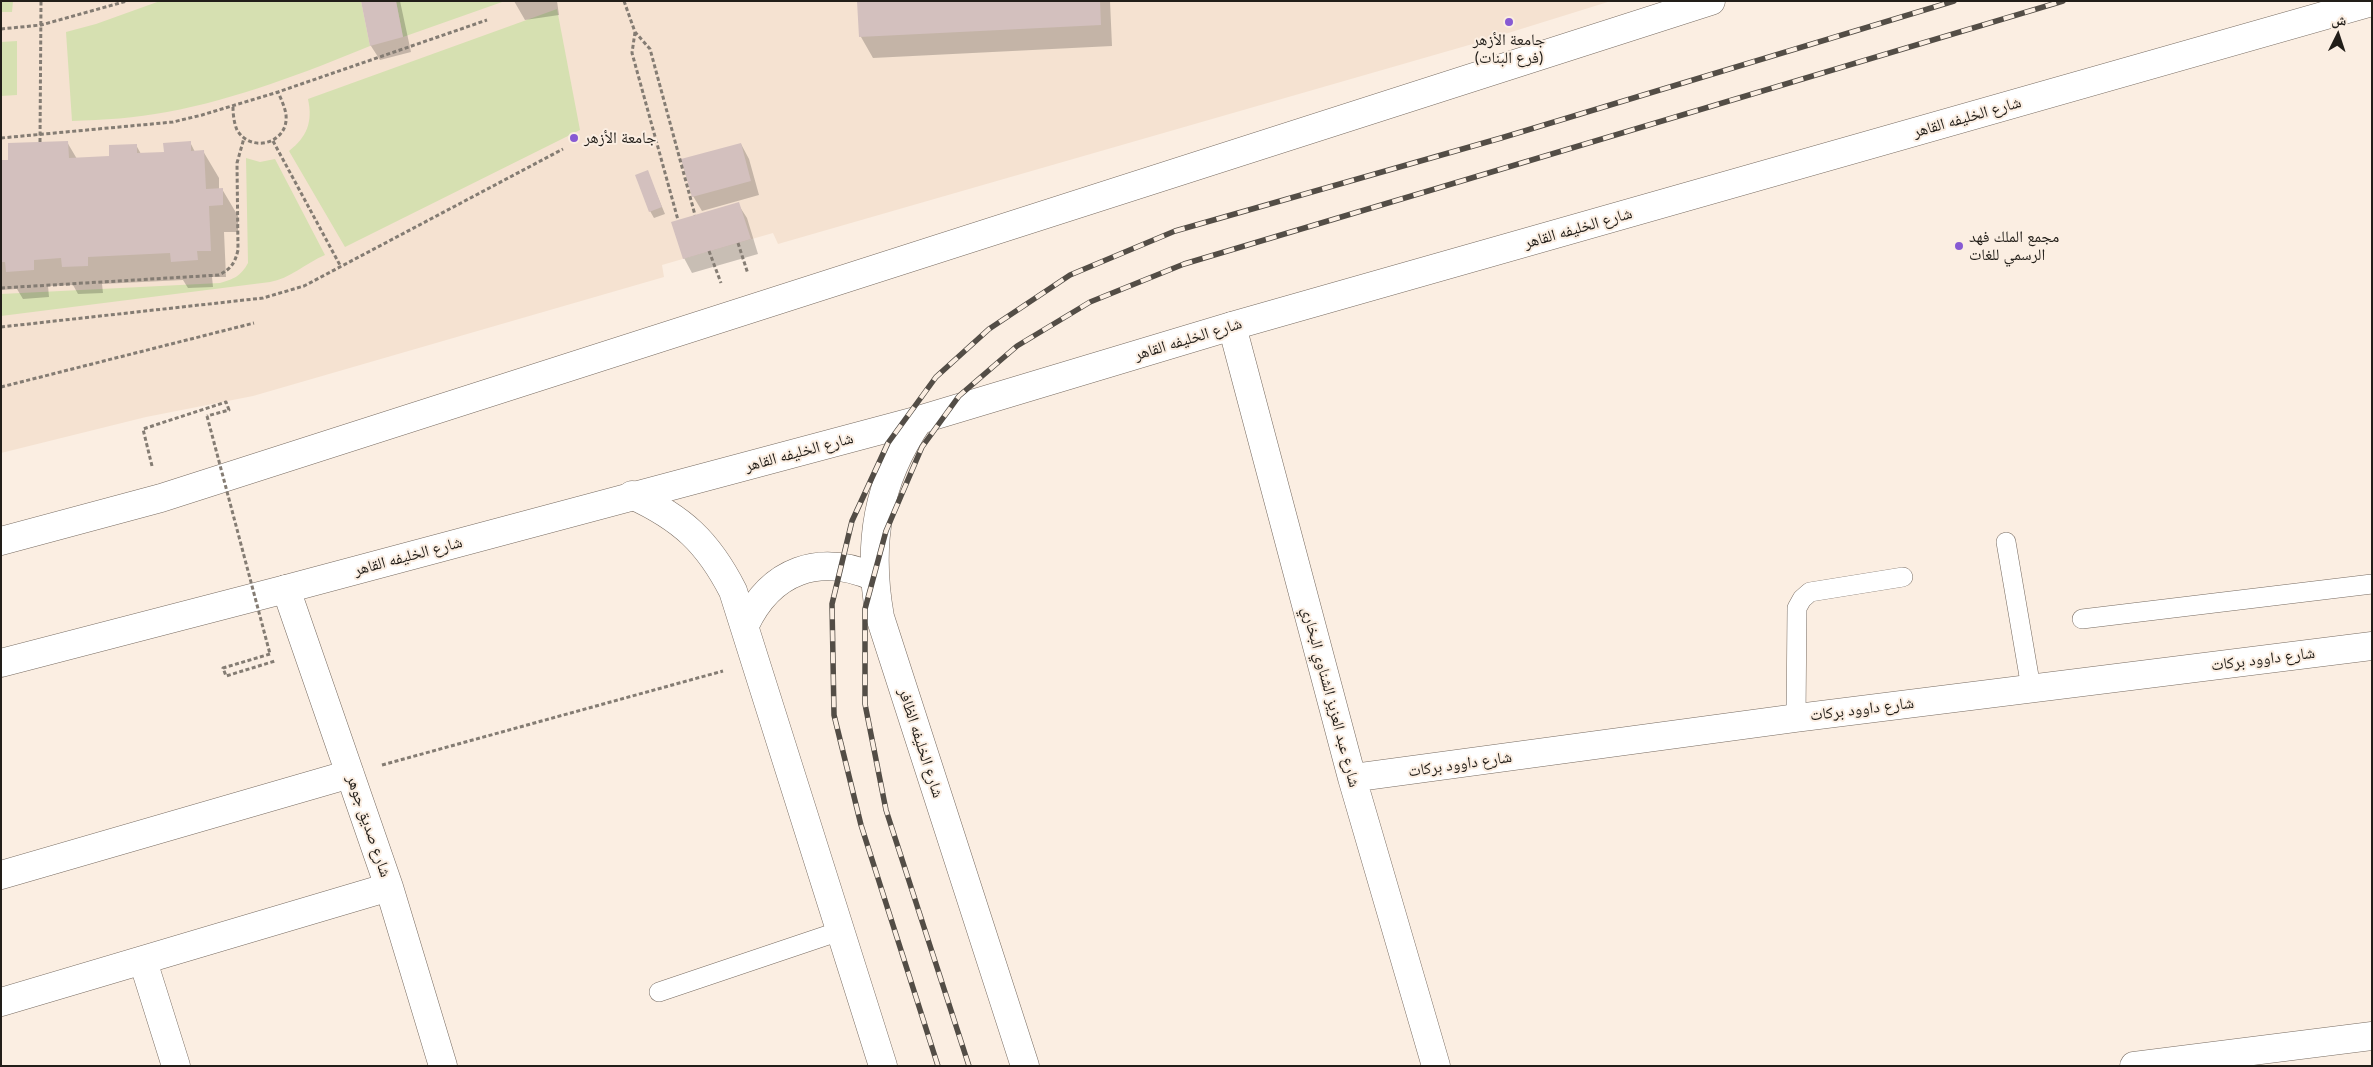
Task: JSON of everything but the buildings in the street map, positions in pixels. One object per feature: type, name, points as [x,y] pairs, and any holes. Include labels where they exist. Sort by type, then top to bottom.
[{"type":"street","points":[[1,541],[161,498],[1711,1]]},
{"type":"street","name":"شارع الخليفه القاهر","points":[[1,663],[919,420],[1232,326],[2372,2]]},
{"type":"street","name":"شارع عبد العزيز الشناوي البخاري","points":[[1232,326],[1352,778],[1436,1066]]},
{"type":"street","name":"شارع الخليفه الظافر","points":[[919,420],[903,444],[890,472],[881,501],[875,532],[874,577],[880,617],[1026,1066]]},
{"type":"street","points":[[632,495],[661,509],[687,527],[706,546],[721,567],[733,591],[757,662],[883,1066]]},
{"type":"street","points":[[744,625],[753,607],[766,592],[781,580],[798,571],[817,566],[837,565],[857,569],[874,577]]},
{"type":"street","name":"شارع صديق جوهر","points":[[286,589],[389,887],[443,1066]]},
{"type":"street","name":"شارع داوود بركات","points":[[1352,778],[1796,718],[2372,646]]},
{"type":"street","points":[[1,874],[350,774]]},
{"type":"street","points":[[1,1002],[389,887]]},
{"type":"street","points":[[143,961],[176,1066]]},
{"type":"street","points":[[2134,1066],[2372,1036]]},
{"type":"lane","points":[[2006,542],[2031,688]]},
{"type":"lane","points":[[1796,718],[1797,608],[1802,599],[1810,592],[1903,577]]},
{"type":"lane","points":[[2082,619],[2372,584]]},
{"type":"lane","points":[[659,992],[840,931]]},
{"type":"path","points":[[40,142],[41,1]]},
{"type":"path","points":[[1,30],[41,25],[127,1]]},
{"type":"path","points":[[624,1],[635,32],[650,49],[695,215]]},
{"type":"path","points":[[1,138],[173,122],[233,107],[487,20]]},
{"type":"path","points":[[635,32],[632,53],[678,220]]},
{"type":"path","points":[[233,107],[237,130],[244,138],[252,143],[273,141],[283,130],[286,116],[278,92]]},
{"type":"path","points":[[1,288],[219,275],[229,270],[236,261],[238,250],[237,163],[244,138]]},
{"type":"path","points":[[273,141],[341,267]]},
{"type":"path","points":[[1,327],[263,298],[304,286],[563,149]]},
{"type":"path","points":[[1,387],[254,323]]},
{"type":"path","points":[[161,498],[143,429],[226,402],[229,410],[207,416],[270,654],[223,668],[226,676],[247,669]]},
{"type":"path","points":[[350,774],[757,662]]},
{"type":"shaded area","name":"جامعة الأزهر","points":[[1,1],[1611,1],[1476,43],[778,244],[773,233],[662,265],[664,277],[253,396],[146,417],[1,453]]},
{"type":"green space","points":[[1,1],[13,1],[12,12],[1,12]]},
{"type":"green space","points":[[160,1],[361,1],[370,46],[245,93],[193,107],[131,117],[72,121],[66,32],[96,24]]},
{"type":"green space","points":[[396,1],[505,1],[403,37]]},
{"type":"green space","points":[[557,9],[580,130],[345,247],[289,151],[300,140],[307,128],[310,115],[308,99]]},
{"type":"green space","points":[[17,41],[17,95],[1,96],[1,42]]},
{"type":"green space","points":[[246,158],[260,162],[275,159],[325,255],[284,278],[270,282],[1,316],[1,294],[220,283],[237,276],[248,263]]},
{"type":"railway","points":[[938,1066],[861,825],[834,715],[832,604],[852,521],[888,443],[936,377],[989,329],[1070,275],[1175,231],[1501,138],[1954,1]]},
{"type":"railway","points":[[969,1066],[886,810],[865,704],[865,609],[886,531],[922,447],[959,396],[1017,346],[1090,302],[1184,264],[2063,1]]},
{"type":"place","name":"جامعة الأزهر (فرع البنات)","points":[[1509,22]]},
{"type":"place","name":"جامعة الأزهر","points":[[574,138]]},
{"type":"place","name":"مجمع الملك فهد الرسمي للغات","points":[[1959,246]]}]
